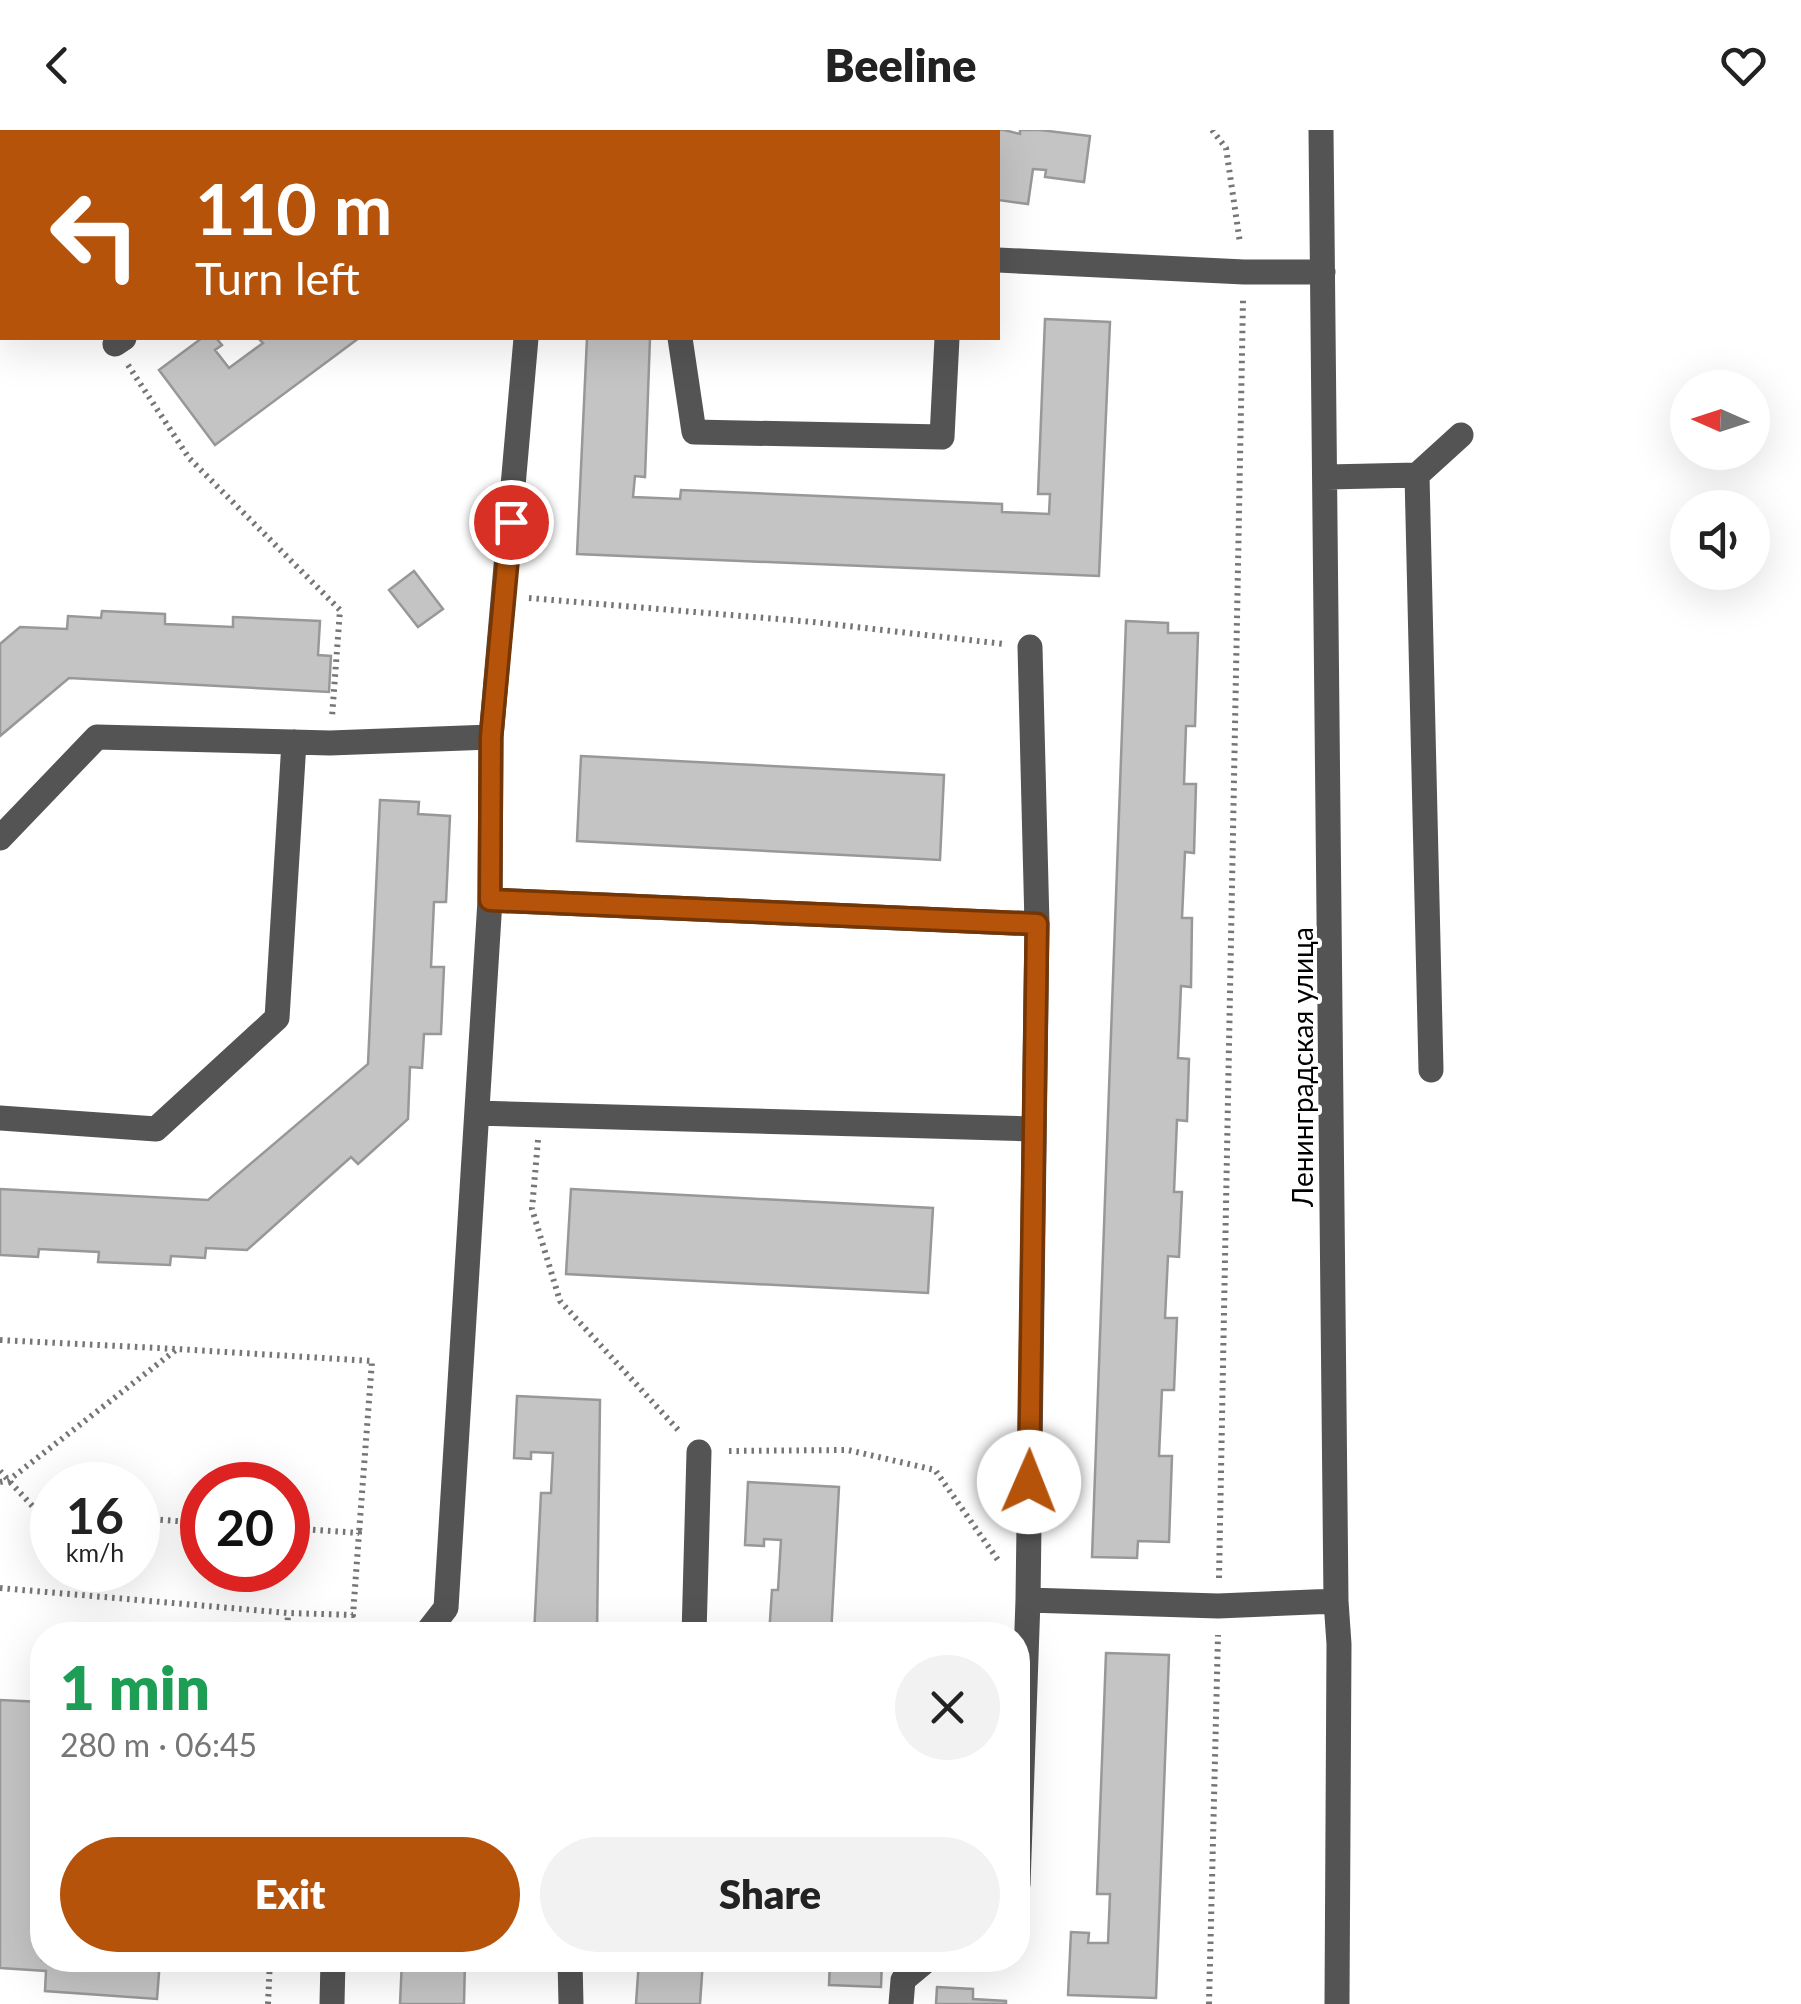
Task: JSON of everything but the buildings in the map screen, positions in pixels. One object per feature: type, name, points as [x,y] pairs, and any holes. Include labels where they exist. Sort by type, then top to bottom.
[{"type":"street","name":"Ленинградская улица","points":[[1321,130],[1339,1644],[1337,2004]]},
{"type":"street","points":[[1000,260],[1323,272]]},
{"type":"street","points":[[435,1622],[446,1608],[490,900],[491,737],[526,340]]},
{"type":"street","points":[[680,340],[694,432],[942,437],[946,340]]},
{"type":"street","points":[[1327,478],[1418,476],[1461,434]]},
{"type":"street","points":[[1418,476],[1431,1070]]},
{"type":"street","points":[[1027,1622],[1037,924],[1030,647]]},
{"type":"street","points":[[0,838],[98,737],[330,743],[491,737]]},
{"type":"street","points":[[0,1118],[156,1129],[277,1018],[294,742]]},
{"type":"street","points":[[490,900],[1037,924]]},
{"type":"street","points":[[477,1113],[1033,1129]]},
{"type":"street","points":[[694,1622],[699,1452]]},
{"type":"street","points":[[1028,1600],[1218,1606],[1336,1601]]},
{"type":"street","points":[[332,2004],[333,1972]]},
{"type":"street","points":[[570,1972],[570,2004]]},
{"type":"street","points":[[902,2004],[903,1980],[913,1972]]},
{"type":"path","points":[[1209,2004],[1244,272],[1226,148],[1212,130]]},
{"type":"path","points":[[119,341],[189,458],[340,610],[330,743]]},
{"type":"path","points":[[505,596],[813,622],[1030,647]]},
{"type":"path","points":[[540,1114],[532,1209],[560,1301],[699,1452],[848,1450],[936,1470],[1028,1600]]},
{"type":"path","points":[[0,1340],[372,1361],[353,1615],[0,1588]]},
{"type":"path","points":[[4,1481],[177,1349]]},
{"type":"path","points":[[0,1471],[4,1481],[30,1505]]},
{"type":"path","points":[[310,1530],[359,1533]]},
{"type":"path","points":[[288,1612],[288,1622]]},
{"type":"path","points":[[268,2004],[269,1972]]},
{"type":"route","points":[[511,522],[491,737],[490,900],[1037,924],[1029,1482]]}]
